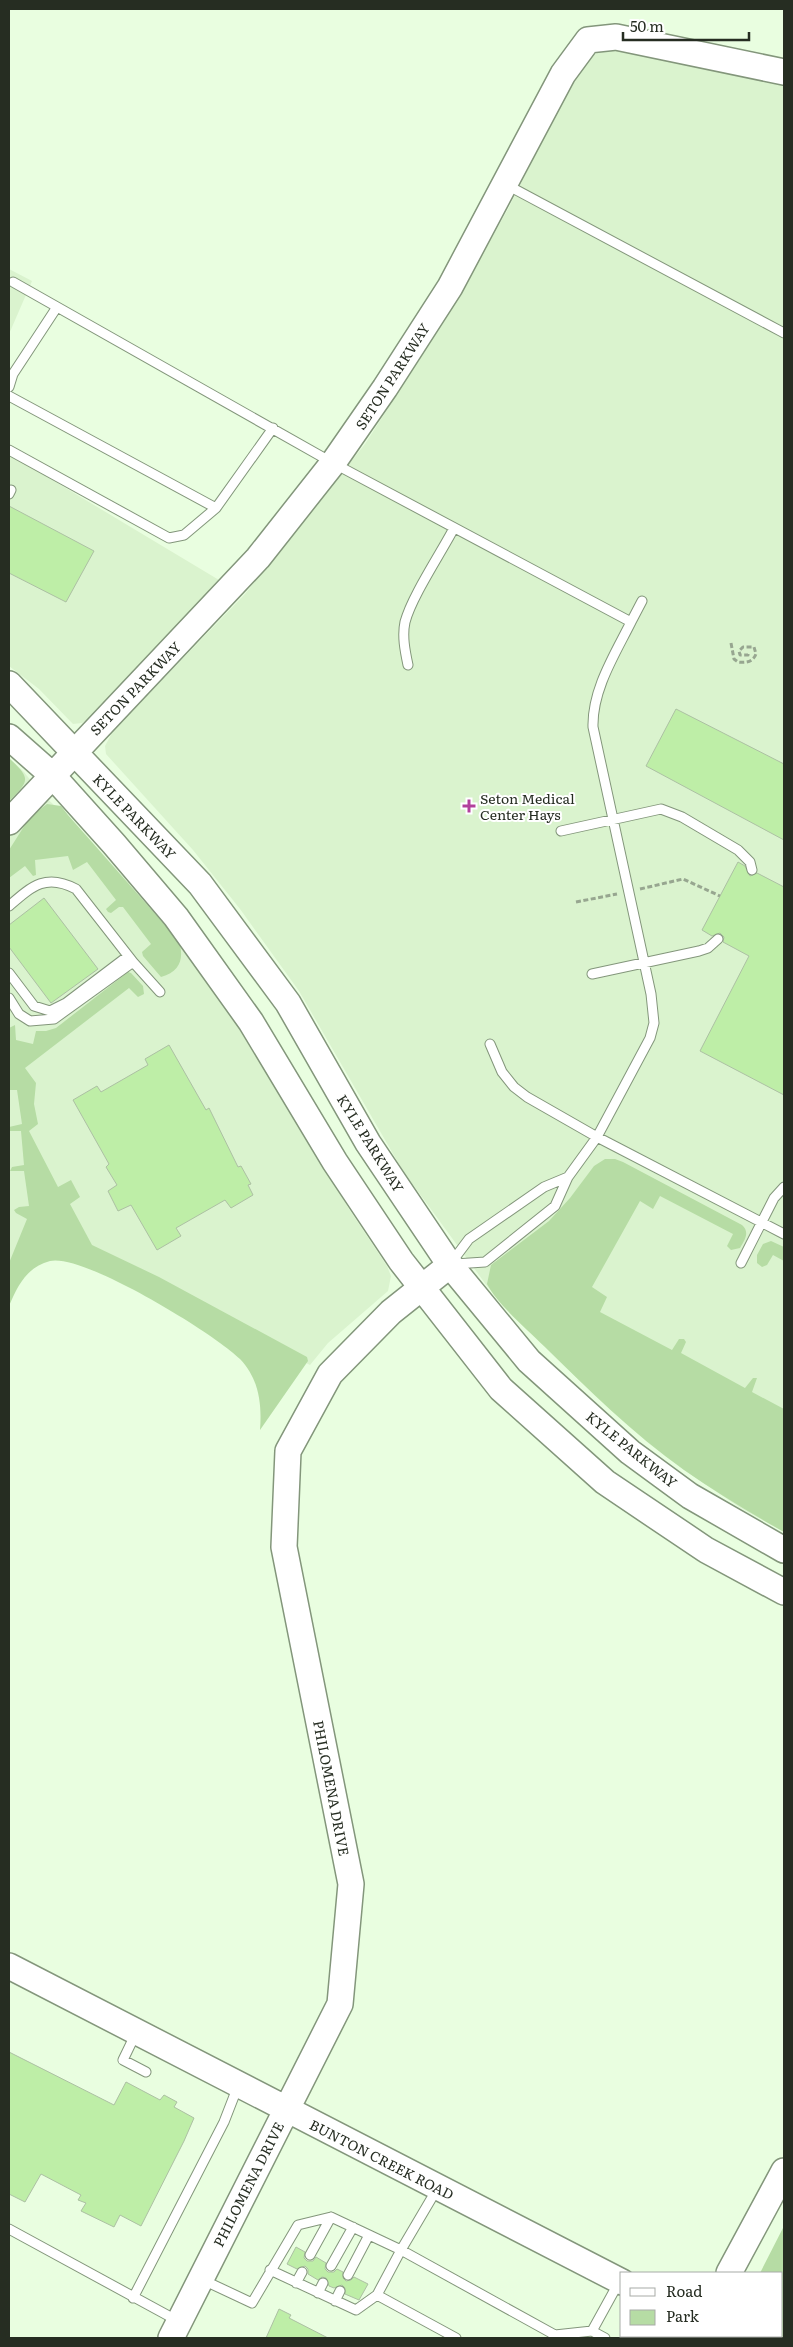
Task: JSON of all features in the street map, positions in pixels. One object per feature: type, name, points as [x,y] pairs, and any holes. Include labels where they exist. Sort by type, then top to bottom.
[{"type":"street","name":"SETON PARKWAY","points":[[9,822],[258,558],[333,463],[385,388],[450,287],[563,74],[588,40],[616,37],[784,72]]},
{"type":"street","name":"KYLE PARKWAY","points":[[9,684],[200,884],[288,1003],[368,1143],[450,1265],[529,1361],[630,1452],[690,1496],[784,1550]]},
{"type":"street","points":[[9,738],[52,775],[176,916],[252,1022],[335,1162],[420,1287],[501,1389],[606,1482],[706,1550],[784,1592]]},
{"type":"street","name":"PHILOMENA DRIVE","points":[[175,2330],[340,2004],[351,1884],[284,1547],[288,1451],[330,1374],[391,1312],[450,1265]]},
{"type":"street","name":"BUNTON CREEK ROAD","points":[[10,1969],[620,2281]]},
{"type":"street","points":[[730,2272],[782,2179]]},
{"type":"lane","points":[[504,184],[784,333]]},
{"type":"lane","points":[[10,284],[57,307],[333,463],[631,622]]},
{"type":"lane","points":[[9,387],[13,374],[57,307]]},
{"type":"lane","points":[[9,396],[216,508]]},
{"type":"lane","points":[[9,450],[169,538],[184,535],[216,508],[273,428]]},
{"type":"lane","points":[[408,665],[404,645],[405,622],[454,528]]},
{"type":"lane","points":[[450,1265],[485,1262],[555,1206],[568,1177],[597,1137],[643,1053],[654,1023],[644,963],[596,747],[592,713],[602,682],[642,601]]},
{"type":"lane","points":[[561,831],[652,810],[671,812],[738,850],[750,862],[752,870]]},
{"type":"lane","points":[[9,906],[32,886],[48,881],[63,882],[76,889],[130,959],[160,992]]},
{"type":"lane","points":[[592,974],[698,951],[708,948],[718,939]]},
{"type":"lane","points":[[9,973],[34,1006],[50,1011],[130,959]]},
{"type":"lane","points":[[9,998],[19,1014],[30,1021],[54,1019],[130,959]]},
{"type":"lane","points":[[490,1044],[502,1072],[514,1087],[527,1097],[597,1137],[784,1234]]},
{"type":"lane","points":[[450,1265],[469,1240],[544,1187],[568,1177]]},
{"type":"lane","points":[[741,1264],[776,1196],[784,1187]]},
{"type":"lane","points":[[136,2033],[123,2060],[146,2072]]},
{"type":"lane","points":[[134,2298],[224,2122],[238,2085]]},
{"type":"lane","points":[[270,2270],[335,2302],[356,2310],[377,2295],[438,2188]]},
{"type":"lane","points":[[200,2279],[252,2303],[298,2225],[331,2217],[402,2250],[554,2336],[590,2335],[605,2338]]},
{"type":"lane","points":[[310,2255],[331,2217]]},
{"type":"lane","points":[[331,2266],[353,2227]]},
{"type":"lane","points":[[9,2229],[134,2298],[175,2330]]},
{"type":"lane","points":[[348,2275],[369,2235]]},
{"type":"lane","points":[[296,2283],[302,2272]]},
{"type":"lane","points":[[318,2293],[323,2283]]},
{"type":"lane","points":[[590,2335],[620,2284]]},
{"type":"lane","points":[[335,2302],[340,2291]]},
{"type":"lane","points":[[377,2295],[456,2338]]},
{"type":"path","points":[[731,643],[734,659],[738,662],[749,662],[754,659],[756,649],[749,646],[740,651],[740,655],[748,656],[748,654]]},
{"type":"path","points":[[640,889],[683,879],[720,896]]},
{"type":"path","points":[[576,902],[617,894]]},
{"type":"shaded area","name":"Seton Medical Center Hays","points":[[607,48],[630,49],[784,82],[784,1532],[739,1507],[683,1469],[632,1427],[580,1381],[522,1325],[487,1286],[403,1171],[299,991],[240,909],[193,850],[106,754],[105,746],[113,731],[245,594],[365,444],[447,317],[508,209],[578,70],[588,58]]},
{"type":"shaded area","points":[[9,269],[32,281],[9,334]]},
{"type":"shaded area","points":[[9,454],[219,580],[93,716],[82,723],[73,724],[39,689],[9,666]]},
{"type":"shaded area","points":[[9,758],[24,772],[39,791],[86,835],[177,938],[259,1056],[349,1209],[387,1266],[391,1276],[388,1291],[328,1343],[310,1365],[32,1225],[9,1271]]},
{"type":"green space","points":[[9,758],[21,770],[25,779],[21,788],[9,801]]},
{"type":"green space","points":[[47,804],[61,806],[179,941],[181,958],[173,971],[161,977],[143,956],[142,952],[151,944],[123,907],[119,907],[111,913],[108,912],[106,909],[116,900],[87,862],[73,870],[68,856],[35,860],[36,875],[33,876],[25,866],[9,878],[9,850],[30,817]]},
{"type":"green space","points":[[128,972],[143,986],[144,994],[138,997],[129,988],[25,1068],[36,1083],[34,1104],[38,1124],[29,1131],[58,1187],[71,1180],[80,1197],[70,1204],[92,1245],[159,1277],[307,1357],[308,1361],[260,1430],[260,1401],[258,1392],[251,1375],[240,1359],[226,1347],[178,1315],[118,1282],[90,1269],[67,1262],[50,1261],[29,1272],[20,1284],[9,1306],[9,1263],[27,1219],[14,1210],[19,1207],[29,1206],[24,1171],[10,1171],[12,1167],[24,1165],[21,1131],[9,1131],[9,1127],[22,1124],[17,1090],[9,1090],[9,1028],[15,1025],[16,1040],[33,1044],[36,1031],[56,1028]]},
{"type":"green space","points":[[605,1159],[615,1159],[623,1162],[742,1225],[746,1230],[745,1239],[740,1248],[731,1250],[727,1246],[733,1234],[660,1196],[653,1209],[640,1201],[592,1287],[607,1297],[600,1312],[672,1350],[679,1339],[684,1339],[686,1342],[681,1353],[745,1388],[753,1378],[757,1378],[752,1392],[784,1409],[784,1532],[684,1470],[629,1426],[594,1395],[513,1316],[498,1300],[487,1284],[491,1265],[549,1221],[570,1198],[594,1166]]},
{"type":"green space","points":[[771,1241],[784,1247],[784,1261],[773,1255],[767,1265],[762,1267],[757,1263],[757,1255],[763,1244]]},
{"type":"green space","points":[[784,2226],[784,2338],[766,2337],[783,2337],[783,2272],[761,2272]]},
{"type":"building","points":[[9,506],[94,551],[66,602],[9,573]]},
{"type":"building","points":[[676,709],[784,764],[784,840],[646,766]]},
{"type":"building","points":[[738,862],[745,866],[750,876],[757,873],[784,887],[784,1095],[700,1051],[749,956],[723,942],[724,937],[720,933],[712,936],[702,930]]},
{"type":"building","points":[[44,898],[98,969],[51,1003],[9,947],[9,925]]},
{"type":"building","points":[[169,1045],[206,1110],[209,1108],[238,1167],[241,1166],[251,1184],[248,1185],[253,1195],[231,1208],[225,1200],[176,1228],[181,1236],[157,1250],[131,1205],[118,1211],[108,1191],[117,1185],[106,1167],[109,1164],[73,1100],[97,1086],[101,1092],[148,1065],[145,1059]]},
{"type":"building","points":[[9,2052],[114,2105],[126,2082],[160,2100],[164,2095],[177,2102],[174,2107],[194,2118],[141,2226],[120,2215],[114,2227],[81,2211],[86,2203],[78,2200],[81,2195],[41,2174],[25,2202],[9,2194]]},
{"type":"building","points":[[296,2247],[305,2252],[304,2258],[307,2261],[313,2261],[316,2257],[326,2263],[325,2269],[328,2272],[334,2272],[337,2269],[343,2272],[343,2278],[346,2281],[354,2277],[368,2284],[359,2300],[345,2294],[345,2288],[342,2285],[334,2288],[329,2286],[326,2278],[322,2277],[318,2280],[308,2274],[308,2269],[305,2266],[297,2269],[287,2264]]},
{"type":"building","points":[[279,2309],[291,2315],[289,2318],[328,2338],[266,2338]]},
{"type":"place","name":"Seton Medical Center Hays","points":[[469,806]]}]
